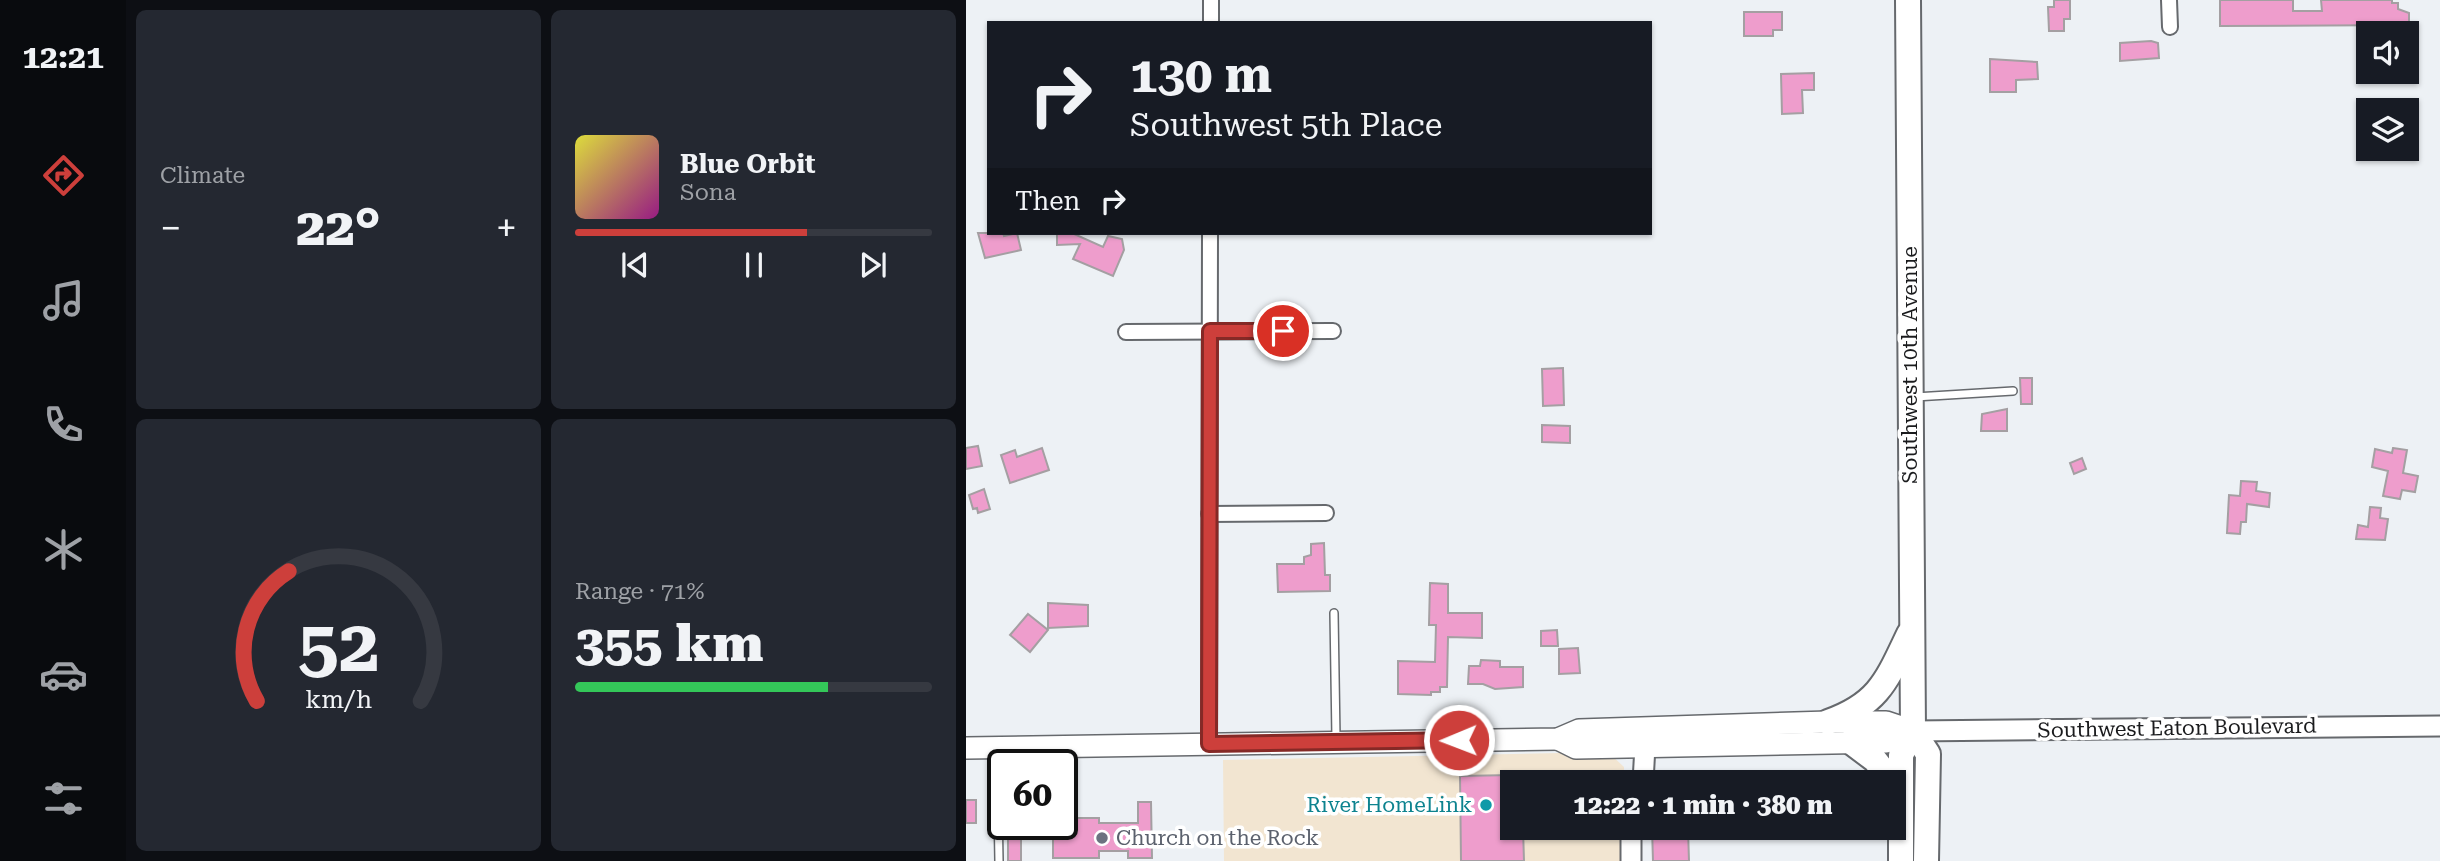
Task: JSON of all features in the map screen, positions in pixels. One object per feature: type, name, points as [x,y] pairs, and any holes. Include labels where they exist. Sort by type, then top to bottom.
[{"type":"highway","name":"Southwest 10th Avenue","points":[[1898,770],[1901,755],[1913,730],[1908,0]]},
{"type":"highway","points":[[1828,722],[1871,701],[1888,678],[1912,627]]},
{"type":"highway","name":"Southwest 10th Avenue","points":[[1913,730],[1928,754],[1926,861]]},
{"type":"highway","points":[[1851,742],[1875,760],[1882,770]]},
{"type":"highway","name":"Southwest 10th Avenue","points":[[1899,840],[1901,861]]},
{"type":"main road","name":"Southwest Eaton Boulevard","points":[[1078,753],[1209,744],[1558,739],[1579,730],[1828,722],[1886,722],[1913,730],[2440,726]]},
{"type":"main road","points":[[1632,770],[1639,737],[1670,736],[1696,727]]},
{"type":"main road","name":"Southwest Eaton Boulevard","points":[[1558,739],[1576,748],[1886,743],[1913,730]]},
{"type":"main road","points":[[1636,746],[1641,770]]},
{"type":"main road","name":"Southwest Eaton Boulevard","points":[[966,748],[987,751]]},
{"type":"main road","points":[[1631,840],[1632,861]]},
{"type":"main road","points":[[1643,840],[1643,861]]},
{"type":"street","points":[[1211,21],[1212,0]]},
{"type":"street","points":[[2169,0],[2170,27]]},
{"type":"street","points":[[1209,744],[1210,235]]},
{"type":"street","points":[[1126,332],[1333,331]]},
{"type":"street","points":[[1209,514],[1326,513]]},
{"type":"lane","points":[[1911,397],[2013,391]]},
{"type":"lane","points":[[1334,613],[1336,743]]},
{"type":"lane","points":[[999,840],[999,861]]},
{"type":"shaded area","points":[[1608,752],[1624,770],[1500,770],[1500,840],[1625,840],[1625,861],[1224,861],[1223,760]]},
{"type":"building","points":[[2054,0],[2070,0],[2070,19],[2064,19],[2064,31],[2049,31],[2048,7],[2054,7]]},
{"type":"building","points":[[2220,0],[2293,0],[2293,11],[2322,11],[2321,0],[2392,0],[2392,3],[2398,3],[2398,9],[2409,13],[2409,21],[2356,21],[2356,25],[2220,26]]},
{"type":"building","points":[[1744,12],[1782,12],[1782,30],[1773,30],[1773,36],[1744,36]]},
{"type":"building","points":[[2120,43],[2158,43],[2159,58],[2120,61]]},
{"type":"building","points":[[1990,59],[2037,62],[2038,79],[2016,80],[2016,92],[1990,92]]},
{"type":"building","points":[[1814,73],[1814,90],[1802,90],[1803,113],[1782,114],[1781,74]]},
{"type":"building","points":[[978,233],[1017,235],[1021,250],[985,258]]},
{"type":"building","points":[[1057,235],[1076,235],[1103,247],[1108,236],[1122,239],[1124,250],[1113,276],[1073,259],[1080,244],[1057,245]]},
{"type":"building","points":[[1563,368],[1564,405],[1543,406],[1542,369]]},
{"type":"building","points":[[2020,378],[2032,378],[2032,404],[2021,404]]},
{"type":"building","points":[[2007,409],[2007,431],[1981,431],[1982,414]]},
{"type":"building","points":[[1542,425],[1570,426],[1570,443],[1542,442]]},
{"type":"building","points":[[978,446],[982,466],[966,469],[966,448]]},
{"type":"building","points":[[1042,448],[1049,470],[1010,483],[1001,455],[1015,450],[1017,457]]},
{"type":"building","points":[[2393,448],[2407,450],[2403,473],[2418,476],[2415,492],[2402,490],[2400,499],[2383,496],[2388,471],[2372,467],[2375,449],[2392,453]]},
{"type":"building","points":[[2082,458],[2086,469],[2074,474],[2070,463]]},
{"type":"building","points":[[2241,481],[2257,482],[2256,491],[2270,493],[2269,507],[2247,504],[2246,522],[2241,522],[2240,534],[2227,533],[2229,495],[2240,496]]},
{"type":"building","points":[[984,489],[990,509],[978,513],[977,508],[973,509],[969,495]]},
{"type":"building","points":[[2370,507],[2381,508],[2380,518],[2388,519],[2385,540],[2356,539],[2358,525],[2368,527]]},
{"type":"building","points":[[1324,543],[1325,575],[1330,575],[1330,591],[1278,592],[1277,564],[1304,564],[1304,557],[1311,555],[1311,544]]},
{"type":"building","points":[[1430,583],[1448,584],[1448,613],[1482,613],[1482,638],[1448,637],[1447,687],[1440,687],[1440,692],[1431,692],[1431,695],[1398,694],[1398,661],[1435,662],[1436,625],[1429,625]]},
{"type":"building","points":[[1048,603],[1088,605],[1088,626],[1048,628]]},
{"type":"building","points":[[1028,614],[1048,630],[1030,652],[1010,635]]},
{"type":"building","points":[[1557,630],[1558,646],[1541,646],[1541,631]]},
{"type":"building","points":[[1578,648],[1580,673],[1559,674],[1559,649]]},
{"type":"building","points":[[1481,660],[1500,661],[1500,667],[1523,667],[1523,687],[1495,689],[1483,684],[1468,684],[1469,666],[1480,666]]},
{"type":"building","name":"River HomeLink","points":[[1500,775],[1500,840],[1523,840],[1524,861],[1461,861],[1460,776]]},
{"type":"building","points":[[966,800],[976,800],[976,823],[966,823]]},
{"type":"building","name":"Church on the Rock","points":[[1138,802],[1151,802],[1152,858],[1128,858],[1128,851],[1099,851],[1099,858],[1053,858],[1053,840],[1078,840],[1078,818],[1099,818],[1099,823],[1138,823]]},
{"type":"building","points":[[1008,840],[1021,840],[1021,861],[1008,861]]},
{"type":"building","points":[[1652,840],[1688,840],[1689,861],[1653,861]]},
{"type":"place","name":"River HomeLink","points":[[1486,805]]},
{"type":"place","name":"Church on the Rock","points":[[1102,838]]},
{"type":"route","points":[[1283,331],[1210,331],[1209,744],[1459,740]]}]
